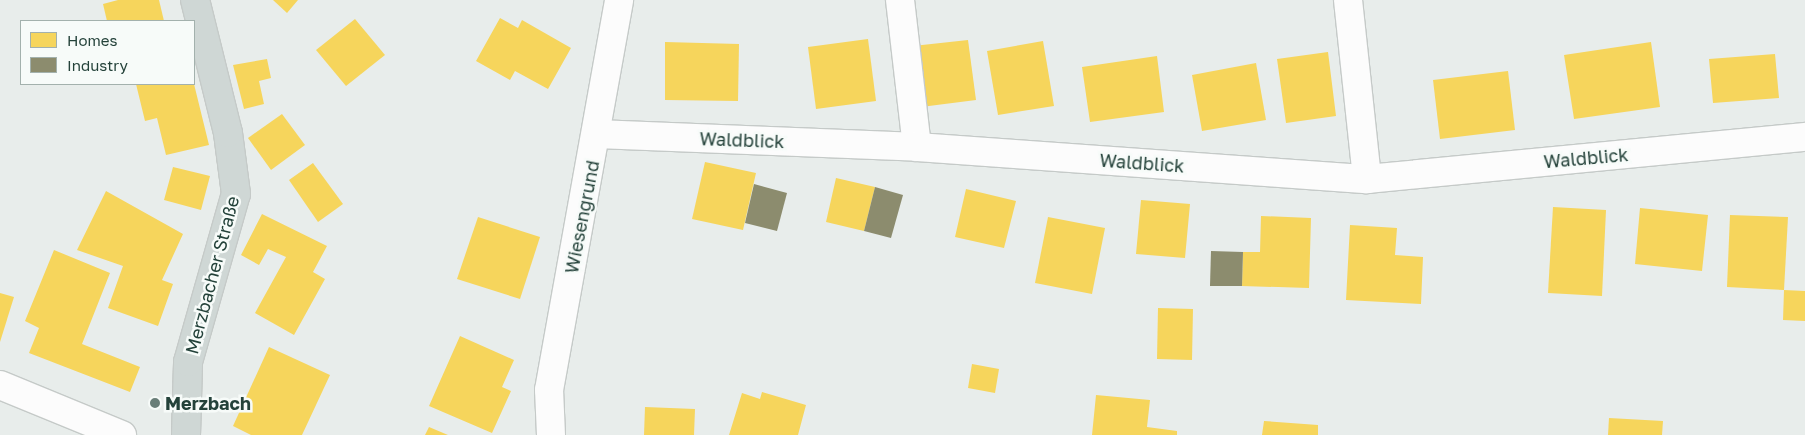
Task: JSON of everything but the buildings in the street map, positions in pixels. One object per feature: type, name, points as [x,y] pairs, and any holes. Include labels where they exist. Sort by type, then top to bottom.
[{"type":"main road","name":"Merzbacher Straße","points":[[186,435],[188,362],[236,194],[228,132],[195,0]]},
{"type":"street","name":"Wiesengrund","points":[[551,435],[549,390],[598,134],[619,0]]},
{"type":"street","points":[[900,0],[917,147]]},
{"type":"street","points":[[1348,0],[1367,179]]},
{"type":"street","name":"Waldblick","points":[[598,134],[917,147],[1367,179],[1805,137]]},
{"type":"street","points":[[0,385],[122,435]]},
{"type":"place","name":"Merzbach","points":[[155,403]]}]
